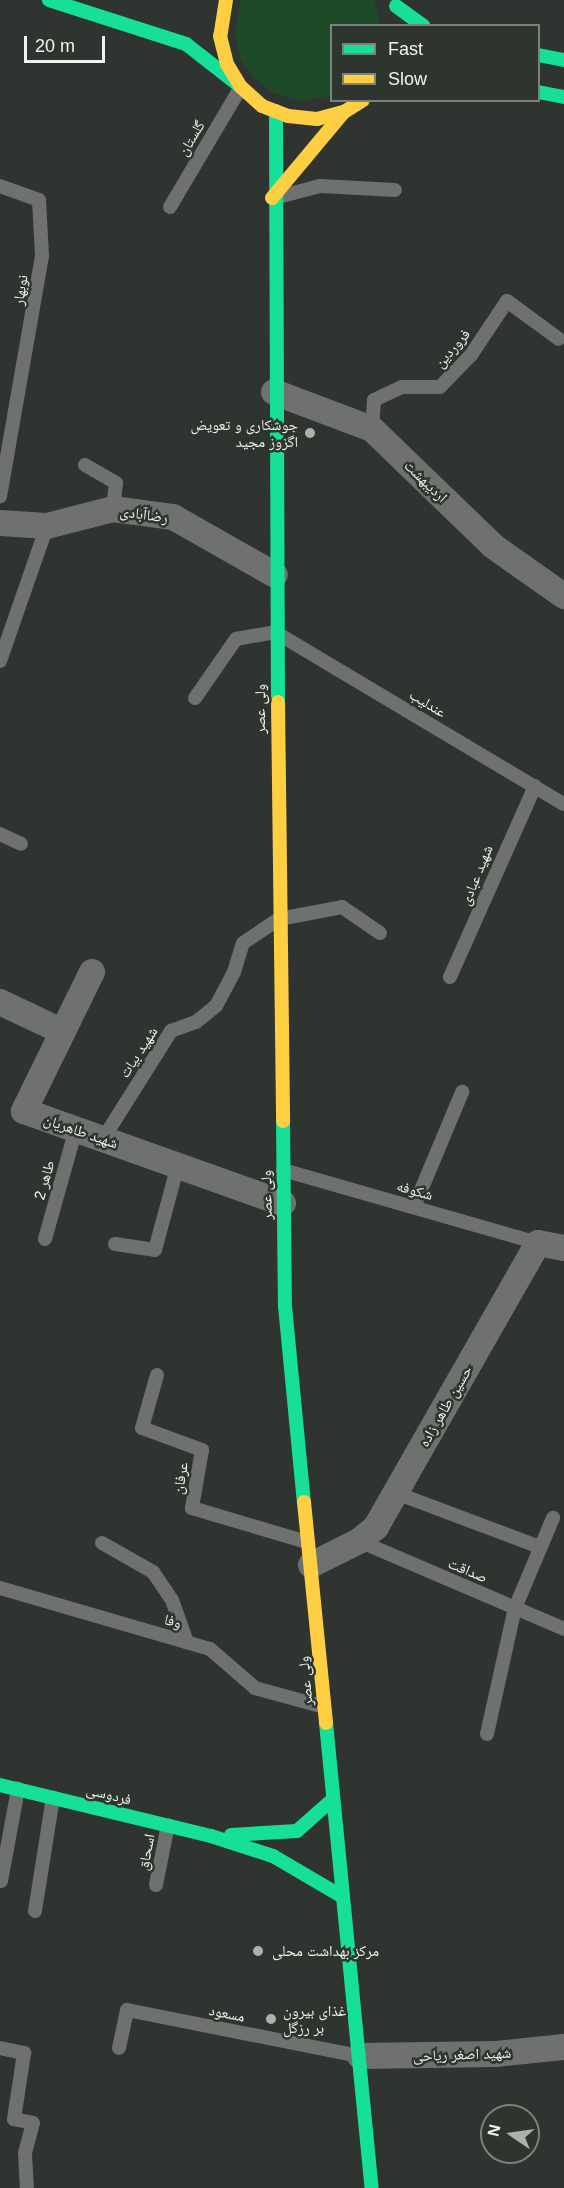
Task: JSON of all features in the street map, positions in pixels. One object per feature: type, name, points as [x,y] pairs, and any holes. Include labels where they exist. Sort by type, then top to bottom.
[{"type":"street","points":[[49,0],[186,44],[262,106],[276,111],[317,119],[344,112],[360,102]]},
{"type":"street","points":[[226,0],[220,36],[227,64],[241,87]]},
{"type":"street","points":[[395,3],[398,24]]},
{"type":"street","points":[[395,3],[421,24]]},
{"type":"street","points":[[540,55],[560,56]]},
{"type":"street","points":[[540,92],[564,97]]},
{"type":"street","name":"ولی عصر","points":[[276,111],[272,198],[275,632],[285,1306],[372,2188]]},
{"type":"street","points":[[272,198],[344,112]]},
{"type":"street","name":"اردیبهشت","points":[[274,392],[372,429],[493,546],[564,596]]},
{"type":"street","name":"رضاآبادی","points":[[0,523],[46,526],[113,509],[173,517],[275,575]]},
{"type":"street","name":"شهید طاهریان","points":[[92,972],[61,1031],[24,1111],[283,1203]]},
{"type":"street","points":[[0,1002],[61,1031]]},
{"type":"street","points":[[538,1243],[564,1248]]},
{"type":"street","name":"حسین طاهر زاده","points":[[310,1554],[359,1541],[376,1527],[538,1243]]},
{"type":"street","name":"فردوسی","points":[[0,1785],[211,1836],[273,1856],[306,1872],[343,1897]]},
{"type":"street","name":"فردوسی","points":[[211,1836],[297,1830],[333,1798]]},
{"type":"street","name":"شهید اصغر ریاحی","points":[[360,2056],[496,2054],[564,2047]]},
{"type":"lane","name":"گلستان","points":[[170,207],[241,87]]},
{"type":"lane","name":"نوبهار","points":[[0,186],[39,200],[42,256],[0,496]]},
{"type":"lane","points":[[272,198],[320,186],[395,190]]},
{"type":"lane","name":"فروردین","points":[[372,429],[374,400],[402,387],[440,387],[471,355],[507,301],[559,339]]},
{"type":"lane","points":[[85,465],[116,483],[113,509]]},
{"type":"lane","points":[[0,661],[46,526]]},
{"type":"lane","points":[[195,698],[236,639],[275,632]]},
{"type":"lane","name":"عندلیب","points":[[275,632],[564,804]]},
{"type":"lane","name":"شهید عبادی","points":[[450,977],[535,786]]},
{"type":"lane","points":[[0,834],[21,844]]},
{"type":"lane","points":[[279,919],[342,908],[380,933]]},
{"type":"lane","name":"شهید بیات","points":[[103,1138],[171,1031],[196,1022],[216,1006],[234,972],[243,943],[279,919]]},
{"type":"lane","points":[[414,1207],[462,1092]]},
{"type":"lane","name":"طاهر 2","points":[[45,1239],[76,1129]]},
{"type":"lane","points":[[116,1244],[155,1250],[178,1165]]},
{"type":"lane","name":"شکوفه","points":[[282,1169],[538,1243]]},
{"type":"lane","name":"عرفان","points":[[157,1375],[142,1428],[202,1450],[192,1508],[310,1554]]},
{"type":"lane","points":[[396,1493],[540,1548]]},
{"type":"lane","points":[[486,1734],[515,1608],[553,1518]]},
{"type":"lane","name":"صداقت","points":[[359,1541],[564,1629]]},
{"type":"lane","points":[[102,1543],[153,1572],[172,1600],[187,1642]]},
{"type":"lane","name":"وفا","points":[[0,1588],[210,1649],[255,1688],[324,1707]]},
{"type":"lane","points":[[1,1881],[18,1789]]},
{"type":"lane","points":[[35,1911],[53,1797]]},
{"type":"lane","name":"اسحاق","points":[[156,1885],[168,1825]]},
{"type":"lane","name":"مسعود","points":[[119,2048],[127,2010],[360,2056]]},
{"type":"lane","points":[[0,2048],[24,2053],[14,2119],[33,2123],[25,2153],[27,2188]]},
{"type":"green space","points":[[241,0],[374,0],[380,24],[330,24],[330,96],[297,101],[274,93],[255,79],[241,59],[235,35]]},
{"type":"traffic: fast","points":[[49,0],[186,44],[237,84]]},
{"type":"traffic: fast","points":[[396,6],[421,24]]},
{"type":"traffic: fast","points":[[540,55],[564,60]]},
{"type":"traffic: fast","points":[[540,92],[564,97]]},
{"type":"traffic: fast","points":[[276,111],[278,702]]},
{"type":"traffic: fast","points":[[283,1121],[285,1306],[304,1502]]},
{"type":"traffic: fast","points":[[326,1723],[372,2188]]},
{"type":"traffic: fast","points":[[0,1785],[211,1836],[273,1856],[343,1897]]},
{"type":"traffic: fast","points":[[231,1835],[297,1831],[333,1799]]},
{"type":"traffic: slow","points":[[226,0],[220,36],[227,64],[241,87],[262,106],[288,116],[317,119],[344,112],[360,102]]},
{"type":"traffic: slow","points":[[272,198],[344,112]]},
{"type":"traffic: slow","points":[[278,702],[283,1121]]},
{"type":"traffic: slow","points":[[304,1502],[326,1723]]},
{"type":"place","name":"جوشکاری و تعویض اگزوز مجید","points":[[310,433]]},
{"type":"place","name":"مرکز بهداشت محلی","points":[[258,1951]]},
{"type":"place","name":"غذای بیرون بر رزگل","points":[[271,2019]]}]
